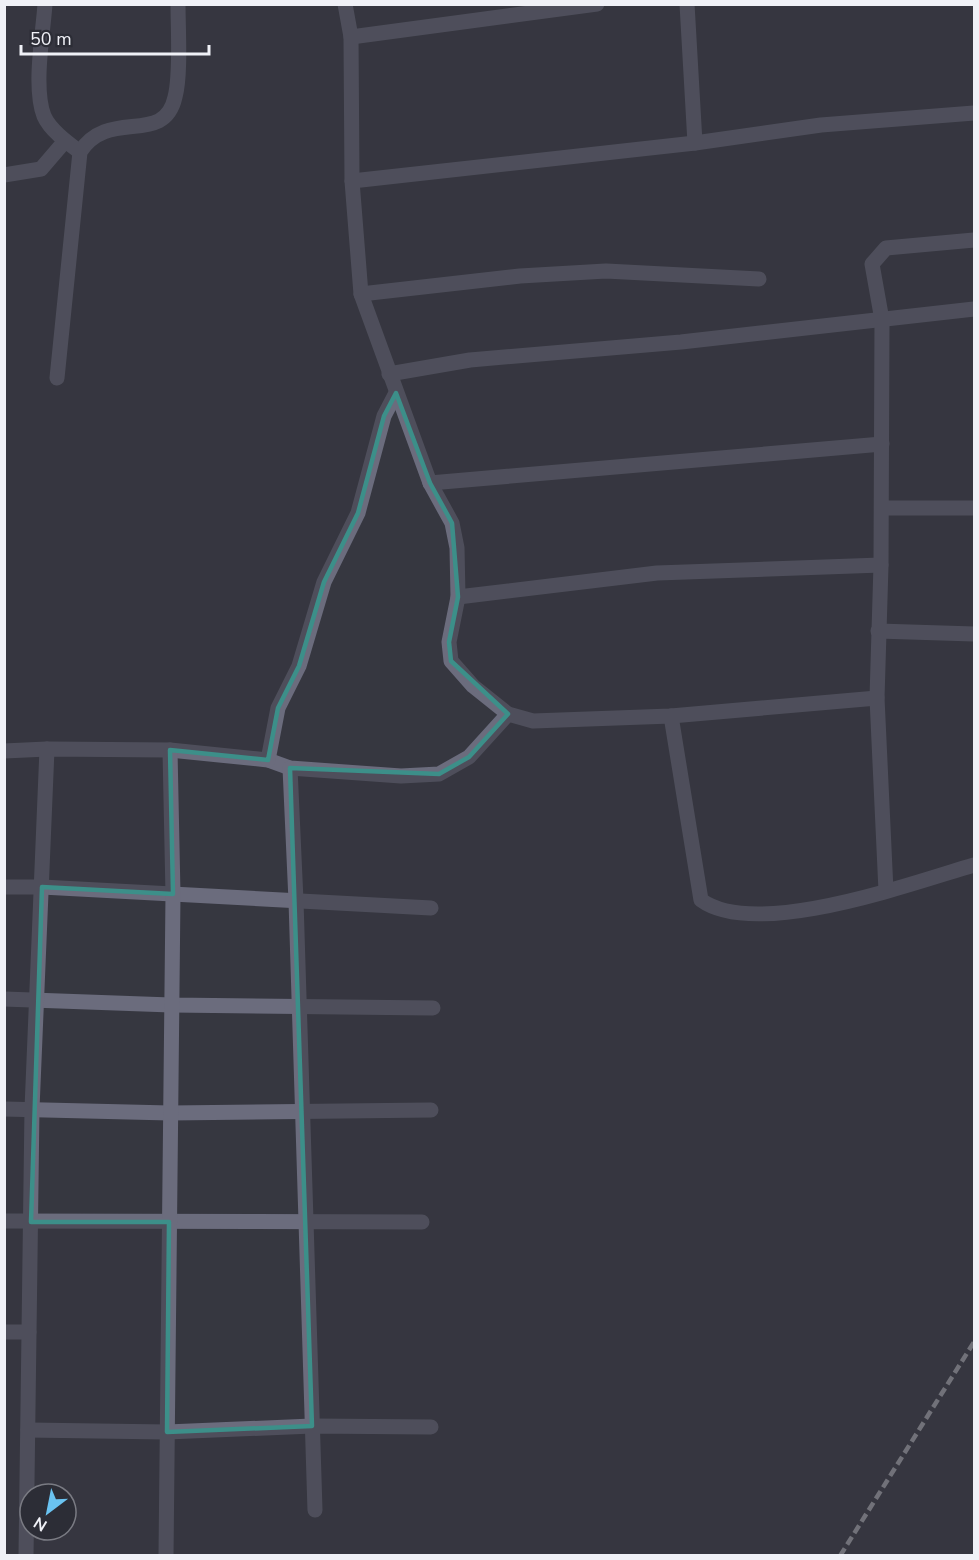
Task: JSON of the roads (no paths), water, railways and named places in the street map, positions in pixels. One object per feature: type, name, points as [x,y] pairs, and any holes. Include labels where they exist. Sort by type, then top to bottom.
[{"type":"street","points":[[45,4],[40,92],[44,116],[65,141],[80,152]]},
{"type":"street","points":[[57,378],[80,152],[88,138],[107,129],[157,124],[169,113],[176,96],[178,4]]},
{"type":"street","points":[[345,4],[351,37],[352,181],[361,294],[430,483],[452,523],[457,548],[458,597],[449,642],[451,661],[473,686],[508,714],[533,721],[671,716],[877,698]]},
{"type":"street","points":[[351,37],[597,4]]},
{"type":"street","points":[[687,4],[695,143]]},
{"type":"street","points":[[352,181],[695,143],[821,125],[975,113]]},
{"type":"street","points":[[4,175],[41,169],[65,141]]},
{"type":"street","points":[[886,891],[877,698],[882,508],[882,320],[872,264],[886,248],[975,240]]},
{"type":"street","points":[[361,294],[520,276],[606,272],[759,279]]},
{"type":"street","points":[[389,374],[470,360],[681,342],[975,309]]},
{"type":"street","points":[[268,760],[279,708],[299,666],[324,582],[358,513],[384,416],[396,393]]},
{"type":"street","points":[[430,483],[882,444]]},
{"type":"street","points":[[882,508],[975,508]]},
{"type":"street","points":[[458,597],[657,573],[881,566]]},
{"type":"street","points":[[878,631],[975,634]]},
{"type":"street","points":[[4,751],[170,750],[268,760],[290,768],[401,776],[440,774],[469,757],[508,714]]},
{"type":"street","points":[[671,716],[701,900],[713,909],[746,913],[821,909],[975,864]]},
{"type":"street","points":[[26,1556],[32,1109],[47,749]]},
{"type":"street","points":[[166,1556],[172,894],[170,750]]},
{"type":"street","points":[[290,768],[300,1008],[315,1510]]},
{"type":"street","points":[[4,887],[42,887],[431,908]]},
{"type":"street","points":[[4,999],[300,1008],[433,1008]]},
{"type":"street","points":[[4,1109],[170,1113],[431,1110]]},
{"type":"street","points":[[4,1221],[305,1224],[422,1222]]},
{"type":"street","points":[[4,1332],[29,1332]]},
{"type":"street","points":[[28,1430],[167,1432],[312,1426],[431,1427]]},
{"type":"railway","points":[[840,1556],[974,1342]]}]
